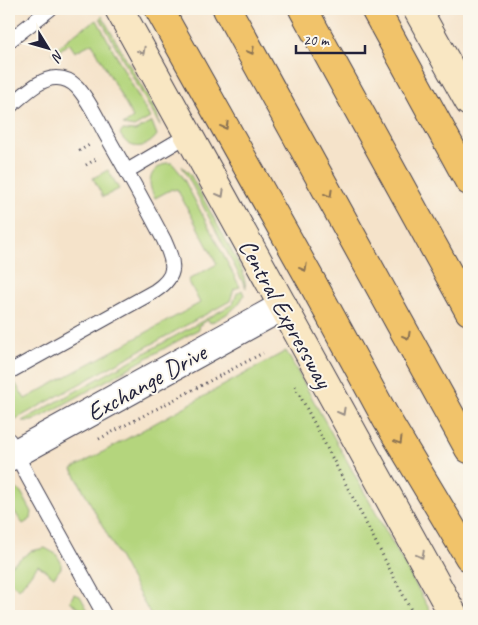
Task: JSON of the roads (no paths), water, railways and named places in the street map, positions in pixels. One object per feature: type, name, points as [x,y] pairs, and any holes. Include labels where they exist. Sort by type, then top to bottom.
[{"type":"highway","points":[[159,9],[387,420],[469,557]]},
{"type":"highway","points":[[227,9],[469,449]]},
{"type":"highway","points":[[303,9],[469,312]]},
{"type":"highway","points":[[375,9],[469,181]]},
{"type":"main road","name":"Central Expressway","points":[[119,9],[454,616]]},
{"type":"main road","points":[[420,9],[469,102]]},
{"type":"street","name":"Exchange Drive","points":[[11,450],[283,306]]},
{"type":"lane","points":[[9,40],[50,9]]},
{"type":"lane","points":[[9,106],[37,85],[49,79],[57,78],[71,82],[76,86],[127,171],[170,255],[173,270],[171,277],[155,291],[9,372]]},
{"type":"lane","points":[[127,171],[188,135]]},
{"type":"lane","points":[[11,450],[105,616]]}]
